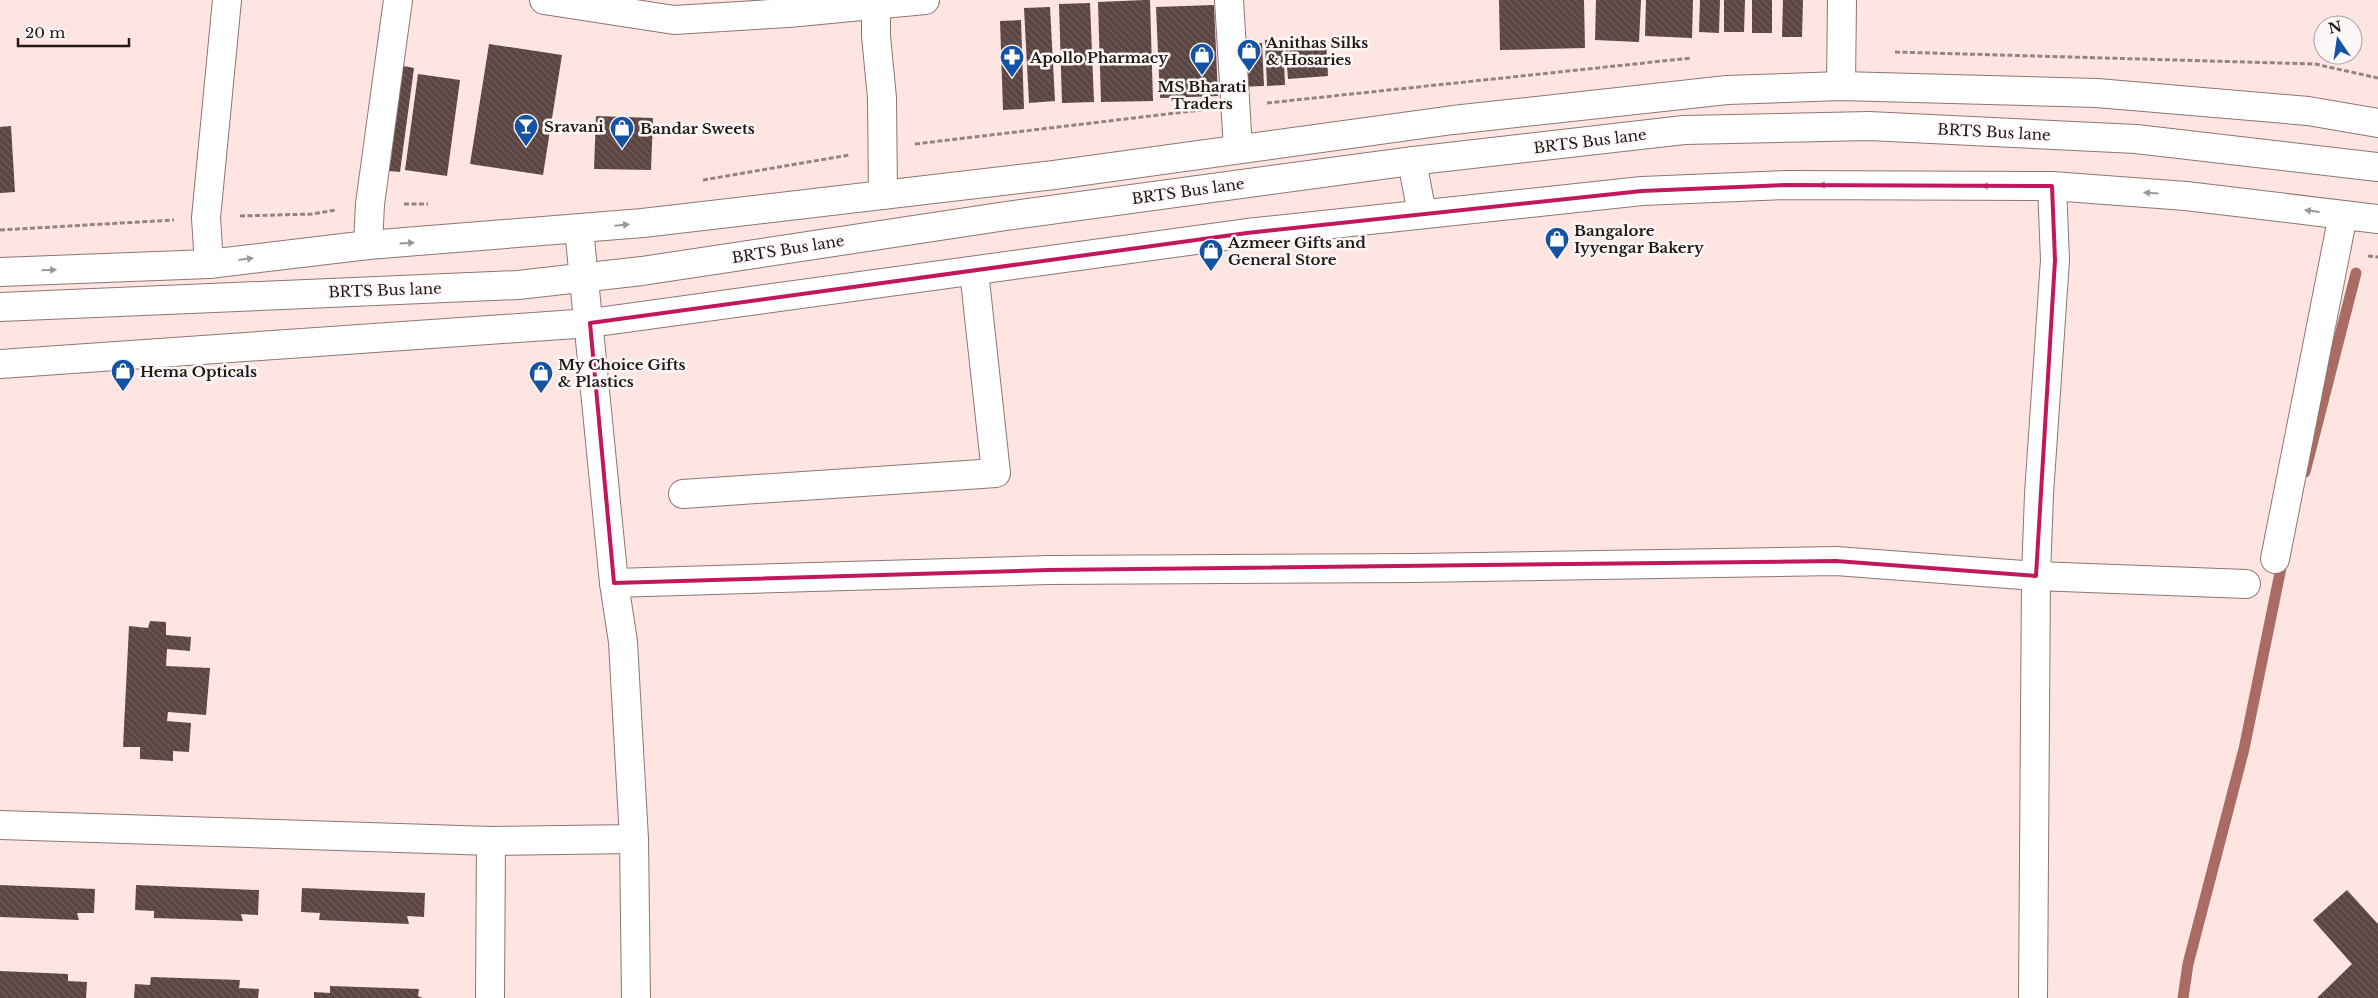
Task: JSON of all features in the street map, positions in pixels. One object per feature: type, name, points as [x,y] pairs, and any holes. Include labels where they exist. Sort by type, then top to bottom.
[{"type":"main road","points":[[208,264],[206,218],[227,0]]},
{"type":"main road","points":[[368,245],[370,204],[398,0]]},
{"type":"main road","points":[[544,0],[674,20],[788,13],[876,2],[925,0]]},
{"type":"main road","points":[[1229,0],[1238,149]]},
{"type":"main road","points":[[1841,86],[1842,0]]},
{"type":"main road","points":[[876,2],[876,36],[882,98],[883,195]]},
{"type":"main road","points":[[0,272],[208,264],[368,245],[644,223],[1054,175],[1453,120],[1727,90],[1841,86],[2097,93],[2308,111],[2378,122]]},
{"type":"main road","name":"BRTS Bus lane","points":[[0,307],[518,284],[585,278],[1006,216],[1412,161],[1684,130],[1869,126],[2136,139],[2378,167]]},
{"type":"main road","points":[[1412,161],[1422,214]]},
{"type":"main road","points":[[0,364],[590,323],[1247,233],[1642,191],[1786,185],[2052,186],[2186,196],[2378,219]]},
{"type":"main road","points":[[2033,998],[2036,576],[2038,494],[2055,260],[2052,186]]},
{"type":"main road","points":[[2275,559],[2343,214]]},
{"type":"main road","points":[[579,229],[590,323],[614,583],[623,642],[634,839],[636,998]]},
{"type":"main road","points":[[683,494],[996,473],[974,271]]},
{"type":"main road","points":[[614,583],[1048,570],[1414,568],[1826,561],[1910,565],[2036,576],[2246,584]]},
{"type":"main road","points":[[0,824],[491,841],[634,839]]},
{"type":"main road","points":[[490,998],[491,841]]},
{"type":"path","points":[[2336,250],[2378,257]]},
{"type":"highlighted area","points":[[1786,185],[2052,186],[2055,260],[2036,576],[1836,561],[1048,570],[614,583],[590,323],[1247,233],[1642,191]]},
{"type":"building","points":[[1150,0],[1153,101],[1101,102],[1098,2]]},
{"type":"building","points":[[1499,0],[1584,0],[1585,48],[1500,50]]},
{"type":"building","points":[[1596,0],[1641,0],[1639,42],[1595,40]]},
{"type":"building","points":[[1646,0],[1693,0],[1692,38],[1645,36]]},
{"type":"building","points":[[1700,0],[1720,0],[1719,33],[1699,32]]},
{"type":"building","points":[[1724,0],[1745,0],[1744,32],[1724,32]]},
{"type":"building","points":[[1752,0],[1772,0],[1772,33],[1752,33]]},
{"type":"building","points":[[1783,0],[1803,0],[1802,37],[1782,37]]},
{"type":"building","points":[[1090,3],[1094,102],[1062,103],[1059,4]]},
{"type":"building","points":[[1214,5],[1218,96],[1160,98],[1156,7]]},
{"type":"building","points":[[1050,7],[1055,101],[1029,103],[1024,8]]},
{"type":"building","points":[[1021,20],[1024,109],[1003,110],[1000,21]]},
{"type":"building","points":[[1283,39],[1285,85],[1267,86],[1265,40]]},
{"type":"building","points":[[1326,40],[1328,76],[1288,79],[1285,43]]},
{"type":"building","points":[[1262,43],[1264,86],[1237,87],[1235,45]]},
{"type":"building","points":[[489,44],[562,55],[543,175],[470,164]]},
{"type":"building","points":[[393,64],[414,68],[400,172],[379,170]]},
{"type":"building","points":[[418,74],[460,80],[447,176],[405,170]]},
{"type":"building","points":[[596,116],[653,118],[651,170],[594,169]]},
{"type":"building","points":[[11,126],[15,192],[0,193],[0,127]]},
{"type":"building","points":[[150,621],[166,622],[166,635],[191,637],[190,651],[167,649],[166,666],[210,668],[206,715],[168,712],[167,721],[191,723],[189,752],[173,751],[173,761],[140,759],[140,747],[123,747],[129,626],[148,628]]},
{"type":"building","points":[[0,885],[95,889],[94,913],[77,913],[79,920],[0,917]]},
{"type":"building","points":[[136,885],[259,890],[258,915],[241,914],[243,921],[154,918],[154,911],[135,910]]},
{"type":"building","points":[[302,888],[425,893],[424,917],[407,916],[409,924],[319,920],[320,913],[301,912]]},
{"type":"building","points":[[2347,890],[2378,924],[2378,998],[2317,998],[2352,964],[2313,920]]},
{"type":"building","points":[[0,971],[68,974],[68,981],[87,982],[86,998],[0,998]]},
{"type":"building","points":[[151,977],[240,980],[239,988],[259,989],[258,998],[134,998],[135,984],[150,985]]},
{"type":"building","points":[[330,986],[419,989],[418,996],[423,998],[314,998],[314,992],[330,993]]},
{"type":"waterway","points":[[2305,472],[2356,273]]},
{"type":"waterway","points":[[2183,998],[2188,964],[2244,749],[2283,558]]},
{"type":"place","name":"Anithas Silks & Hosaries","points":[[1249,72]]},
{"type":"place","name":"MS Bharati Traders","points":[[1202,76]]},
{"type":"place","name":"Apollo Pharmacy","points":[[1012,78]]},
{"type":"place","name":"Sravani","points":[[526,147]]},
{"type":"place","name":"Bandar Sweets","points":[[622,149]]},
{"type":"place","name":"Bangalore Iyyengar Bakery","points":[[1557,260]]},
{"type":"place","name":"Azmeer Gifts and General Store","points":[[1211,272]]},
{"type":"place","name":"Hema Opticals","points":[[123,392]]},
{"type":"place","name":"My Choice Gifts & Plastics","points":[[541,394]]}]
